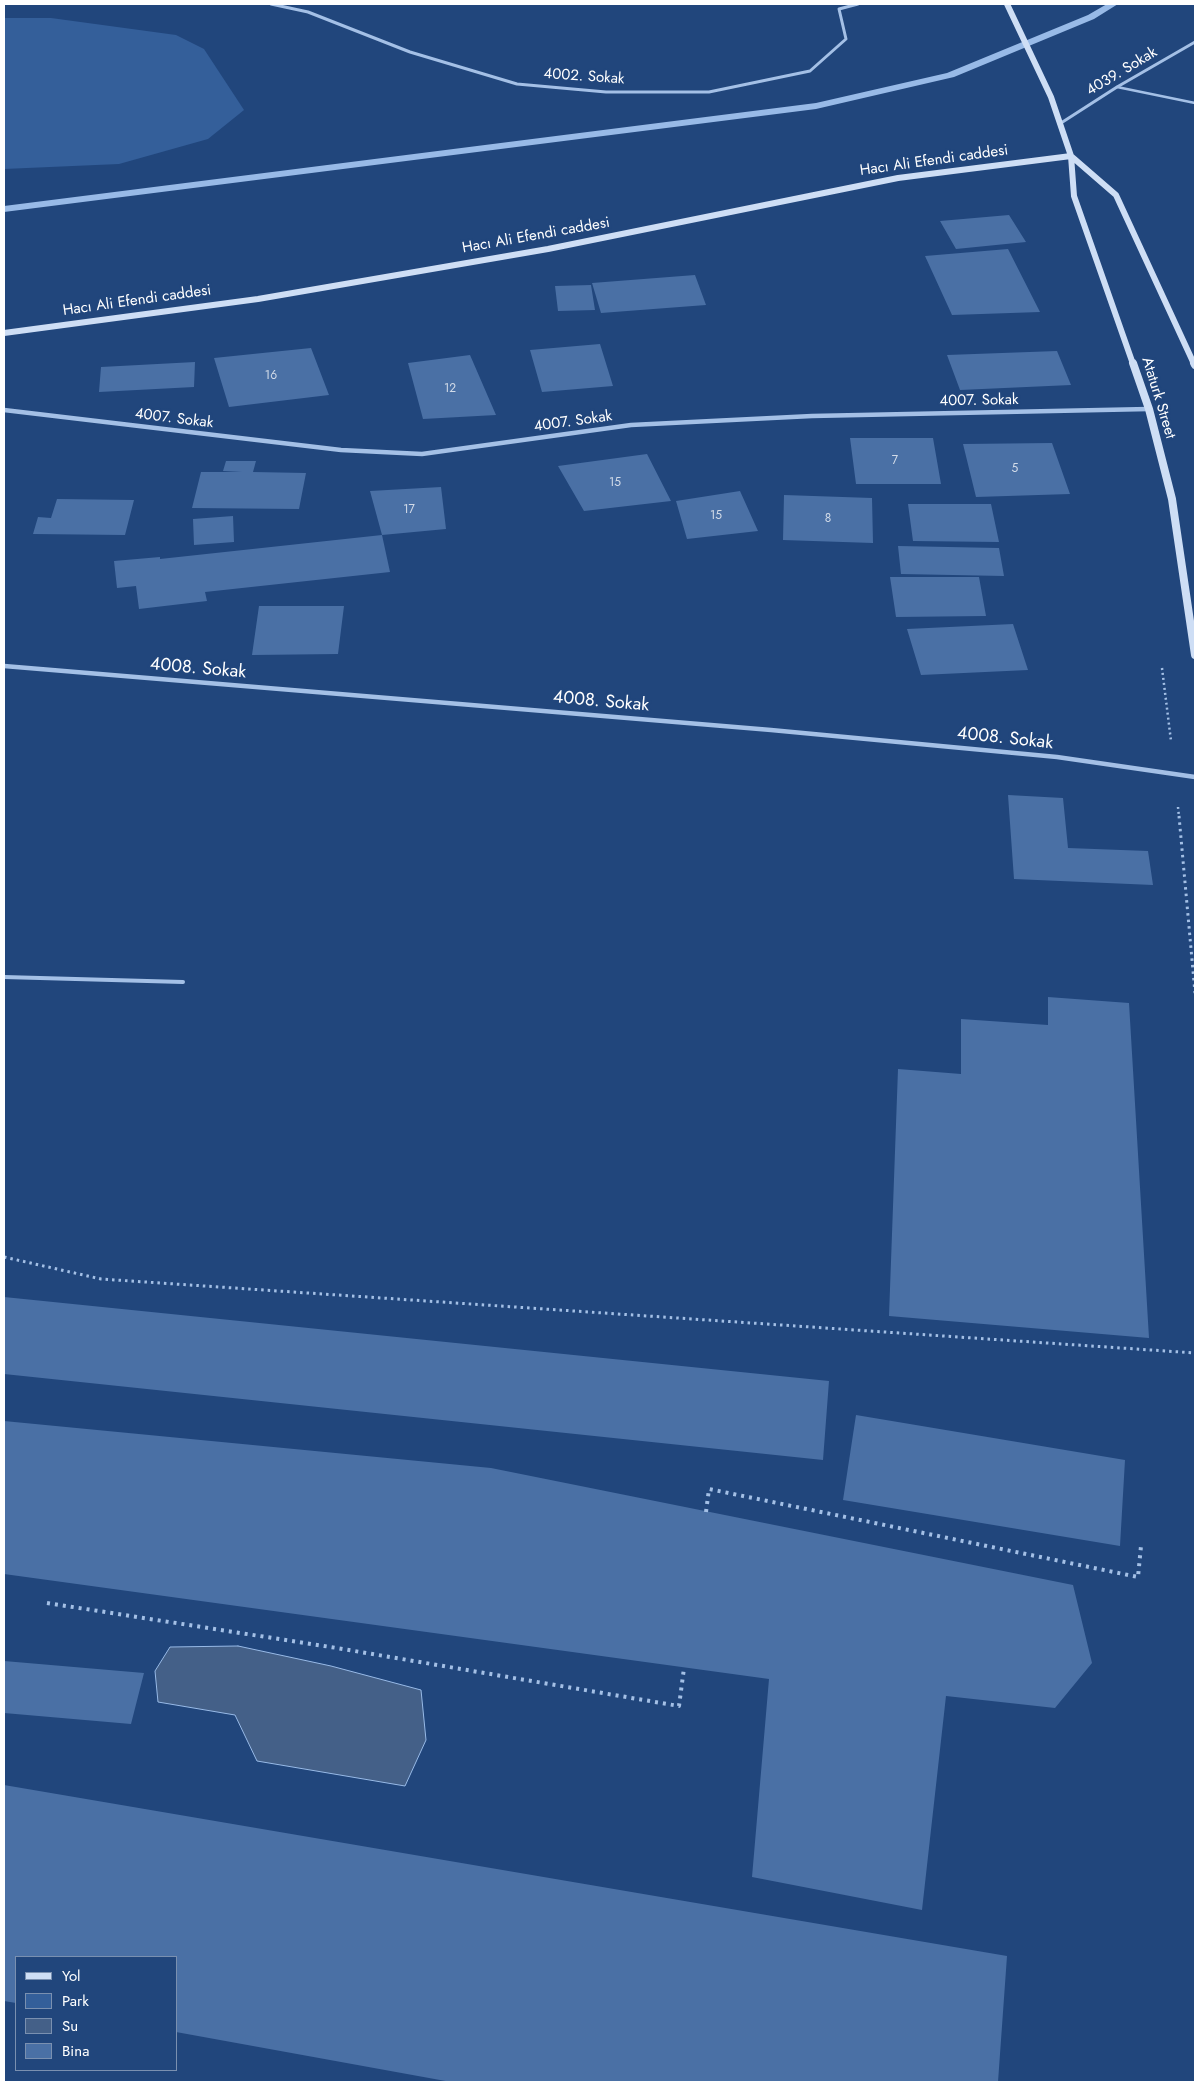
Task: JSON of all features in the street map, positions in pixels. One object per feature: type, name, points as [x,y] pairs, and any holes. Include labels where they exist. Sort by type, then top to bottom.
[{"type":"street","name":"4002. Sokak","points":[[271,4],[308,12],[410,52],[517,84],[606,92],[709,92],[810,70],[846,39],[839,9],[858,4]]},
{"type":"street","name":"Ataturk Street","points":[[1007,4],[1012,11],[1051,97],[1061,124],[1071,156],[1074,196],[1149,408],[1172,499],[1195,655]]},
{"type":"street","name":"4039. Sokak","points":[[1061,124],[1117,87],[1195,42]]},
{"type":"street","name":"Hacı Ali Efendi caddesi","points":[[4,333],[258,298],[548,249],[898,178],[1071,156]]},
{"type":"street","points":[[1071,156],[1116,195],[1195,365]]},
{"type":"street","name":"4007. Sokak","points":[[4,410],[341,450],[422,454],[631,425],[812,416],[1149,408]]},
{"type":"street","name":"4008. Sokak","points":[[4,666],[771,730],[1057,757],[1175,776],[1195,777]]},
{"type":"lane","points":[[1117,87],[1195,103]]},
{"type":"lane","points":[[4,977],[183,982]]},
{"type":"path","points":[[1162,667],[1175,776],[1195,993]]},
{"type":"path","points":[[4,1257],[101,1279],[1195,1353]]},
{"type":"path","points":[[706,1512],[709,1489],[1138,1577],[1141,1546]]},
{"type":"path","points":[[47,1603],[337,1648],[679,1706],[684,1668]]},
{"type":"green space","points":[[4,18],[51,18],[176,35],[204,49],[244,110],[208,139],[119,164],[4,169]]},
{"type":"water","points":[[238,1646],[331,1666],[421,1690],[426,1740],[405,1786],[257,1761],[235,1715],[158,1702],[155,1671],[170,1647]]},
{"type":"building","points":[[1009,215],[1026,242],[956,249],[940,221]]},
{"type":"building","points":[[1008,249],[1040,312],[952,315],[925,256]]},
{"type":"building","points":[[695,275],[706,305],[601,313],[592,283]]},
{"type":"building","points":[[591,285],[595,310],[558,311],[555,286]]},
{"type":"building","points":[[600,344],[613,386],[542,392],[530,350]]},
{"type":"building","points":[[311,348],[329,395],[229,407],[214,358]]},
{"type":"building","points":[[1057,351],[1071,385],[960,390],[947,355]]},
{"type":"building","points":[[470,355],[496,415],[423,419],[408,363]]},
{"type":"building","points":[[195,362],[194,387],[99,392],[101,367]]},
{"type":"building","points":[[850,438],[933,438],[941,484],[856,484]]},
{"type":"building","points":[[1052,443],[1070,494],[976,497],[963,444]]},
{"type":"building","points":[[647,454],[671,501],[584,511],[558,466]]},
{"type":"building","points":[[226,461],[256,461],[253,472],[306,473],[299,509],[192,508],[201,472],[242,472],[223,471]]},
{"type":"building","points":[[441,487],[446,529],[382,535],[370,491]]},
{"type":"building","points":[[740,491],[758,531],[687,539],[676,501]]},
{"type":"building","points":[[784,495],[872,498],[873,543],[783,540]]},
{"type":"building","points":[[57,499],[134,500],[125,535],[33,534],[38,517],[51,518]]},
{"type":"building","points":[[908,504],[991,504],[999,542],[913,541]]},
{"type":"building","points":[[233,516],[234,542],[194,545],[193,519]]},
{"type":"building","points":[[382,535],[390,572],[205,592],[207,601],[139,609],[136,586],[117,588],[114,561],[160,557],[160,559]]},
{"type":"building","points":[[898,546],[999,548],[1004,576],[901,574]]},
{"type":"building","points":[[890,577],[979,577],[986,616],[896,617]]},
{"type":"building","points":[[259,606],[344,606],[338,654],[252,655]]},
{"type":"building","points":[[1013,624],[1028,670],[921,675],[907,629]]},
{"type":"building","points":[[1008,795],[1063,798],[1068,848],[1148,851],[1153,885],[1014,879]]},
{"type":"building","points":[[1048,997],[1129,1003],[1149,1338],[889,1316],[898,1069],[961,1074],[961,1019],[1048,1025]]},
{"type":"building","points":[[4,1297],[829,1381],[823,1460],[4,1374]]},
{"type":"building","points":[[856,1415],[1125,1460],[1120,1546],[843,1500]]},
{"type":"building","points":[[4,1421],[491,1468],[1073,1585],[1092,1663],[1055,1708],[946,1696],[922,1910],[752,1877],[769,1679],[4,1574]]},
{"type":"building","points":[[4,1661],[144,1673],[131,1724],[4,1713]]},
{"type":"building","points":[[4,1785],[1007,1956],[998,2082],[451,2082],[178,2032],[178,1956],[15,1956],[15,2003],[4,2001]]},
{"type":"waterway","points":[[4,209],[816,106],[950,75],[1091,17],[1113,4]]}]
